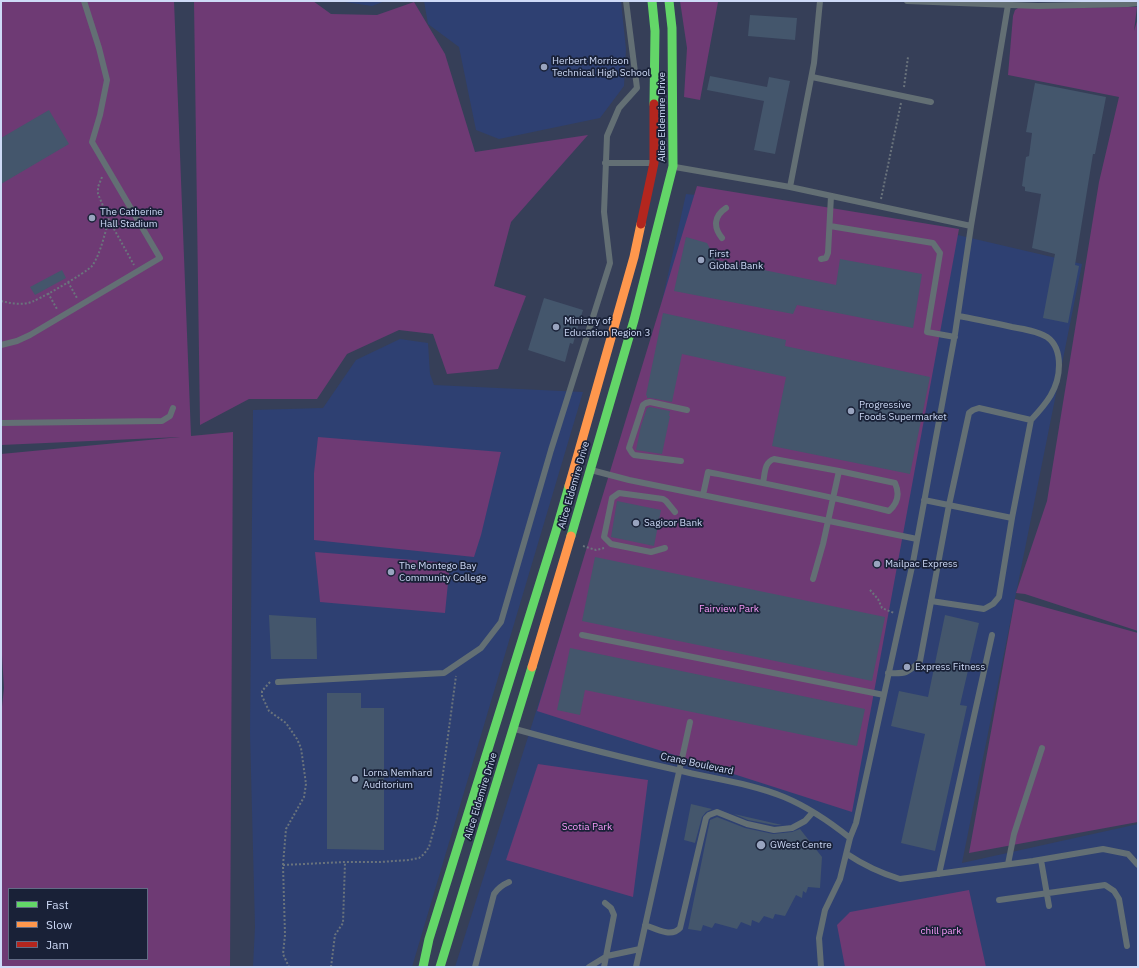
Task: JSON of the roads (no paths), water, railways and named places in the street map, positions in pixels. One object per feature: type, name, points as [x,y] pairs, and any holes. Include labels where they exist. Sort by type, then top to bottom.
[{"type":"main road","name":"Alice Eldemire Drive","points":[[423,967],[430,939],[494,727],[556,531],[634,257],[664,165],[652,1]]},
{"type":"main road","name":"Alice Eldemire Drive","points":[[440,967],[514,728],[634,320],[664,165],[672,28],[669,1]]},
{"type":"lane","points":[[1,344],[17,341],[160,258],[92,142],[100,115],[107,80],[99,48],[84,1]]},
{"type":"lane","points":[[278,682],[444,673],[481,648],[501,622],[551,450],[610,263],[604,212],[607,136],[619,108],[637,88],[626,1]]},
{"type":"lane","points":[[790,187],[812,77],[820,1]]},
{"type":"lane","points":[[907,1],[1038,6],[1128,4],[1138,2]]},
{"type":"lane","points":[[821,967],[819,938],[825,910],[840,879],[850,838],[856,823],[917,539],[955,337],[971,226],[1008,5]]},
{"type":"lane","points":[[812,77],[931,102]]},
{"type":"lane","points":[[605,163],[664,165],[790,187],[971,226]]},
{"type":"lane","points":[[821,259],[826,258],[828,253],[831,196]]},
{"type":"lane","points":[[722,238],[716,228],[716,222],[717,216],[726,208]]},
{"type":"lane","points":[[830,226],[933,243],[940,253],[927,332],[955,337]]},
{"type":"lane","points":[[931,602],[984,609],[993,604],[1000,597],[1012,518],[1031,420],[1042,408],[1055,389],[1059,368],[1059,354],[1055,345],[1048,338],[1036,332],[958,316]]},
{"type":"lane","points":[[681,461],[634,455],[629,448],[643,405],[650,402],[686,410]]},
{"type":"lane","points":[[1,423],[162,421],[170,416],[173,408]]},
{"type":"lane","points":[[888,673],[900,674],[911,671],[920,661],[949,505],[969,413],[979,408],[1031,420]]},
{"type":"lane","points":[[703,495],[708,472],[763,483],[833,497],[889,511],[897,502],[898,495],[895,484],[839,471],[774,459],[770,460],[767,464],[763,483]]},
{"type":"lane","points":[[590,470],[629,480],[917,539]]},
{"type":"lane","points":[[814,579],[839,471]]},
{"type":"lane","points":[[666,548],[652,552],[611,544],[604,537],[612,498],[614,494],[619,493],[663,499],[675,512]]},
{"type":"lane","points":[[924,500],[1012,518]]},
{"type":"lane","points":[[582,635],[884,695]]},
{"type":"lane","points":[[939,874],[992,635]]},
{"type":"lane","points":[[636,967],[690,722]]},
{"type":"lane","name":"Crane Boulevard","points":[[514,728],[550,739],[679,771],[757,788],[784,797],[823,817],[850,838]]},
{"type":"lane","points":[[1008,864],[1014,834],[1042,748]]},
{"type":"lane","points":[[645,925],[669,933],[676,932],[680,928],[706,818],[709,815],[717,812],[747,824],[774,830],[792,828],[804,821],[813,812]]},
{"type":"lane","points":[[847,854],[867,866],[900,879],[1041,860],[1103,849],[1128,854],[1138,865]]},
{"type":"lane","points":[[1041,860],[1049,906]]},
{"type":"lane","points":[[475,967],[494,894],[503,884],[509,882]]},
{"type":"lane","points":[[999,900],[1105,885],[1114,891],[1119,899],[1128,946]]},
{"type":"lane","points":[[604,967],[614,915],[611,908],[605,903]]},
{"type":"lane","points":[[589,967],[606,956],[640,949]]},
{"type":"place","name":"Herbert Morrison Technical High School","points":[[544,67]]},
{"type":"place","name":"The Catherine Hall Stadium","points":[[92,218]]},
{"type":"place","name":"First Global Bank","points":[[701,260]]},
{"type":"place","name":"Ministry of Education Region 3","points":[[556,327]]},
{"type":"place","name":"Progressive Foods Supermarket","points":[[851,411]]},
{"type":"place","name":"Sagicor Bank","points":[[636,523]]},
{"type":"place","name":"Mailpac Express","points":[[877,564]]},
{"type":"place","name":"The Montego Bay Community College","points":[[391,572]]},
{"type":"place","name":"Express Fitness","points":[[907,667]]},
{"type":"place","name":"Lorna Nemhard Auditorium","points":[[355,779]]},
{"type":"place","name":"GWest Centre","points":[[761,845]]},
{"type":"park label","name":"Fairview Park","points":[[729,609]]},
{"type":"park label","name":"Scotia Park","points":[[587,827]]},
{"type":"park label","name":"chill park","points":[[941,931]]}]
